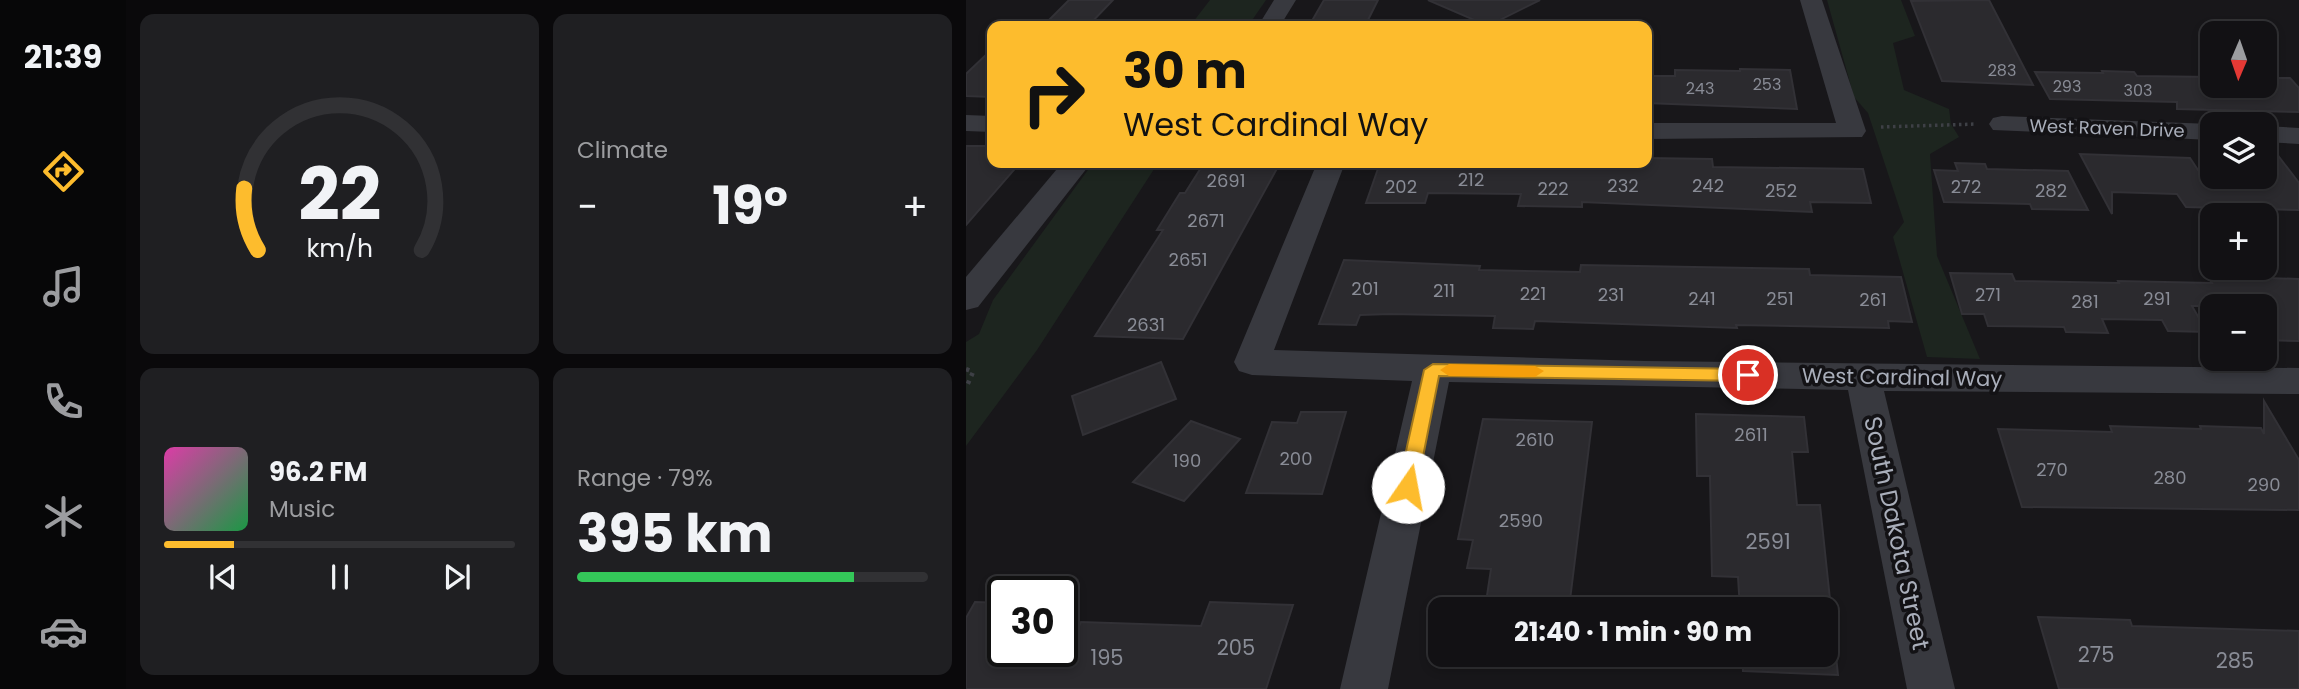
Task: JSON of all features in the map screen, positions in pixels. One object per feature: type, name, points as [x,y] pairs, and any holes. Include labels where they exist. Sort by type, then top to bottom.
[{"type":"street","points":[[1272,21],[1285,0]]},
{"type":"street","points":[[1652,131],[1852,131],[1811,0]]},
{"type":"street","points":[[966,124],[987,124]]},
{"type":"street","name":"West Raven Drive","points":[[2002,124],[2200,132]]},
{"type":"street","points":[[2277,135],[2299,136]]},
{"type":"street","points":[[966,299],[1073,168]]},
{"type":"street","name":"West Cardinal Way","points":[[1329,168],[1252,362],[1433,370],[2299,381]]},
{"type":"street","points":[[1364,689],[1433,370]]},
{"type":"street","name":"South Dakota Street","points":[[1863,377],[1931,689]]},
{"type":"path","points":[[1852,131],[1873,127],[2002,124]]},
{"type":"path","points":[[966,369],[973,372],[966,388]]},
{"type":"shaded area","points":[[1210,0],[1266,0],[1251,21],[1194,21]]},
{"type":"shaded area","points":[[1827,0],[1901,0],[1915,36],[1893,43],[1904,90],[1949,109],[1951,124],[1959,137],[1930,154],[1937,256],[1980,359],[1927,357],[1893,237],[1904,222],[1868,113],[1854,97]]},
{"type":"shaded area","points":[[1089,168],[1155,168],[1037,350],[966,446],[966,342],[979,334],[993,300]]},
{"type":"building","points":[[1069,0],[1113,0],[1093,21],[1048,21]]},
{"type":"building","points":[[1324,0],[1378,0],[1368,21],[1312,21]]},
{"type":"building","points":[[1428,0],[1540,0],[1498,21],[1476,21]]},
{"type":"building","points":[[1989,0],[2033,85],[1942,81],[1911,1]]},
{"type":"building","points":[[987,54],[987,97],[966,96],[966,74]]},
{"type":"building","points":[[1675,70],[1790,70],[1797,109],[1652,103],[1652,76],[1675,76]]},
{"type":"building","points":[[2102,71],[2134,72],[2137,76],[2200,77],[2200,98],[2277,98],[2277,78],[2290,78],[2299,88],[2299,112],[2177,109],[2177,102],[2050,99],[2035,72],[2103,73]]},
{"type":"building","points":[[966,146],[987,146],[987,168],[1016,168],[966,225]]},
{"type":"building","points":[[2080,154],[2190,158],[2198,170],[2200,189],[2277,189],[2277,154],[2299,183],[2299,210],[2277,209],[2277,203],[2200,203],[2200,207],[2186,207],[2177,194],[2112,192],[2112,214]]},
{"type":"building","points":[[1652,158],[1712,159],[1713,167],[1863,169],[1871,203],[1810,202],[1812,212],[1582,202],[1582,207],[1518,206],[1521,194],[1428,193],[1425,203],[1366,203],[1378,168],[1652,168]]},
{"type":"building","points":[[1955,163],[1985,164],[1987,169],[2068,171],[2088,210],[2032,209],[2030,204],[1944,202],[1934,170],[1958,171]]},
{"type":"building","points":[[1201,168],[1277,168],[1183,339],[1095,336],[1163,230],[1157,230],[1180,193],[1185,193]]},
{"type":"building","points":[[1344,260],[1480,266],[1479,270],[1580,272],[1581,265],[1809,269],[1810,275],[1901,277],[1912,322],[1888,321],[1889,328],[1736,325],[1737,328],[1535,321],[1533,329],[1493,328],[1495,316],[1390,314],[1360,315],[1356,325],[1319,324]]},
{"type":"building","points":[[1950,273],[2012,274],[2015,281],[2119,283],[2118,281],[2212,283],[2210,280],[2299,279],[2299,341],[2277,340],[2277,294],[2200,294],[2200,306],[2192,306],[2200,320],[2200,332],[2168,331],[2162,320],[2102,319],[2108,333],[2066,332],[2064,327],[1988,326],[1984,314],[1962,314]]},
{"type":"building","points":[[1161,362],[1176,399],[1083,435],[1072,396]]},
{"type":"building","points":[[2264,401],[2299,460],[2299,510],[2022,507],[1998,429],[2112,432],[2110,426],[2201,429],[2200,426],[2261,428],[2264,434]]},
{"type":"building","points":[[1301,412],[1346,412],[1322,494],[1246,493],[1272,422],[1297,423]]},
{"type":"building","points":[[1696,414],[1804,417],[1808,452],[1792,452],[1797,505],[1820,505],[1830,597],[1739,597],[1738,577],[1712,576],[1710,476],[1697,476]]},
{"type":"building","points":[[1483,419],[1592,422],[1570,597],[1487,597],[1491,569],[1467,568],[1473,540],[1458,539]]},
{"type":"building","points":[[1191,421],[1240,439],[1184,501],[1133,482]]},
{"type":"building","points":[[975,602],[987,602],[987,667],[1078,667],[1078,628],[1081,622],[1201,626],[1210,602],[1293,605],[1266,689],[966,689],[966,618]]},
{"type":"building","points":[[2038,617],[2130,620],[2132,626],[2299,631],[2299,689],[2059,689]]},
{"type":"building","points":[[1743,667],[1837,667],[1838,675],[1743,671]]},
{"type":"slow traffic","points":[[1449,370],[1535,371]]},
{"type":"route","points":[[1408,487],[1433,370],[1748,375]]}]
